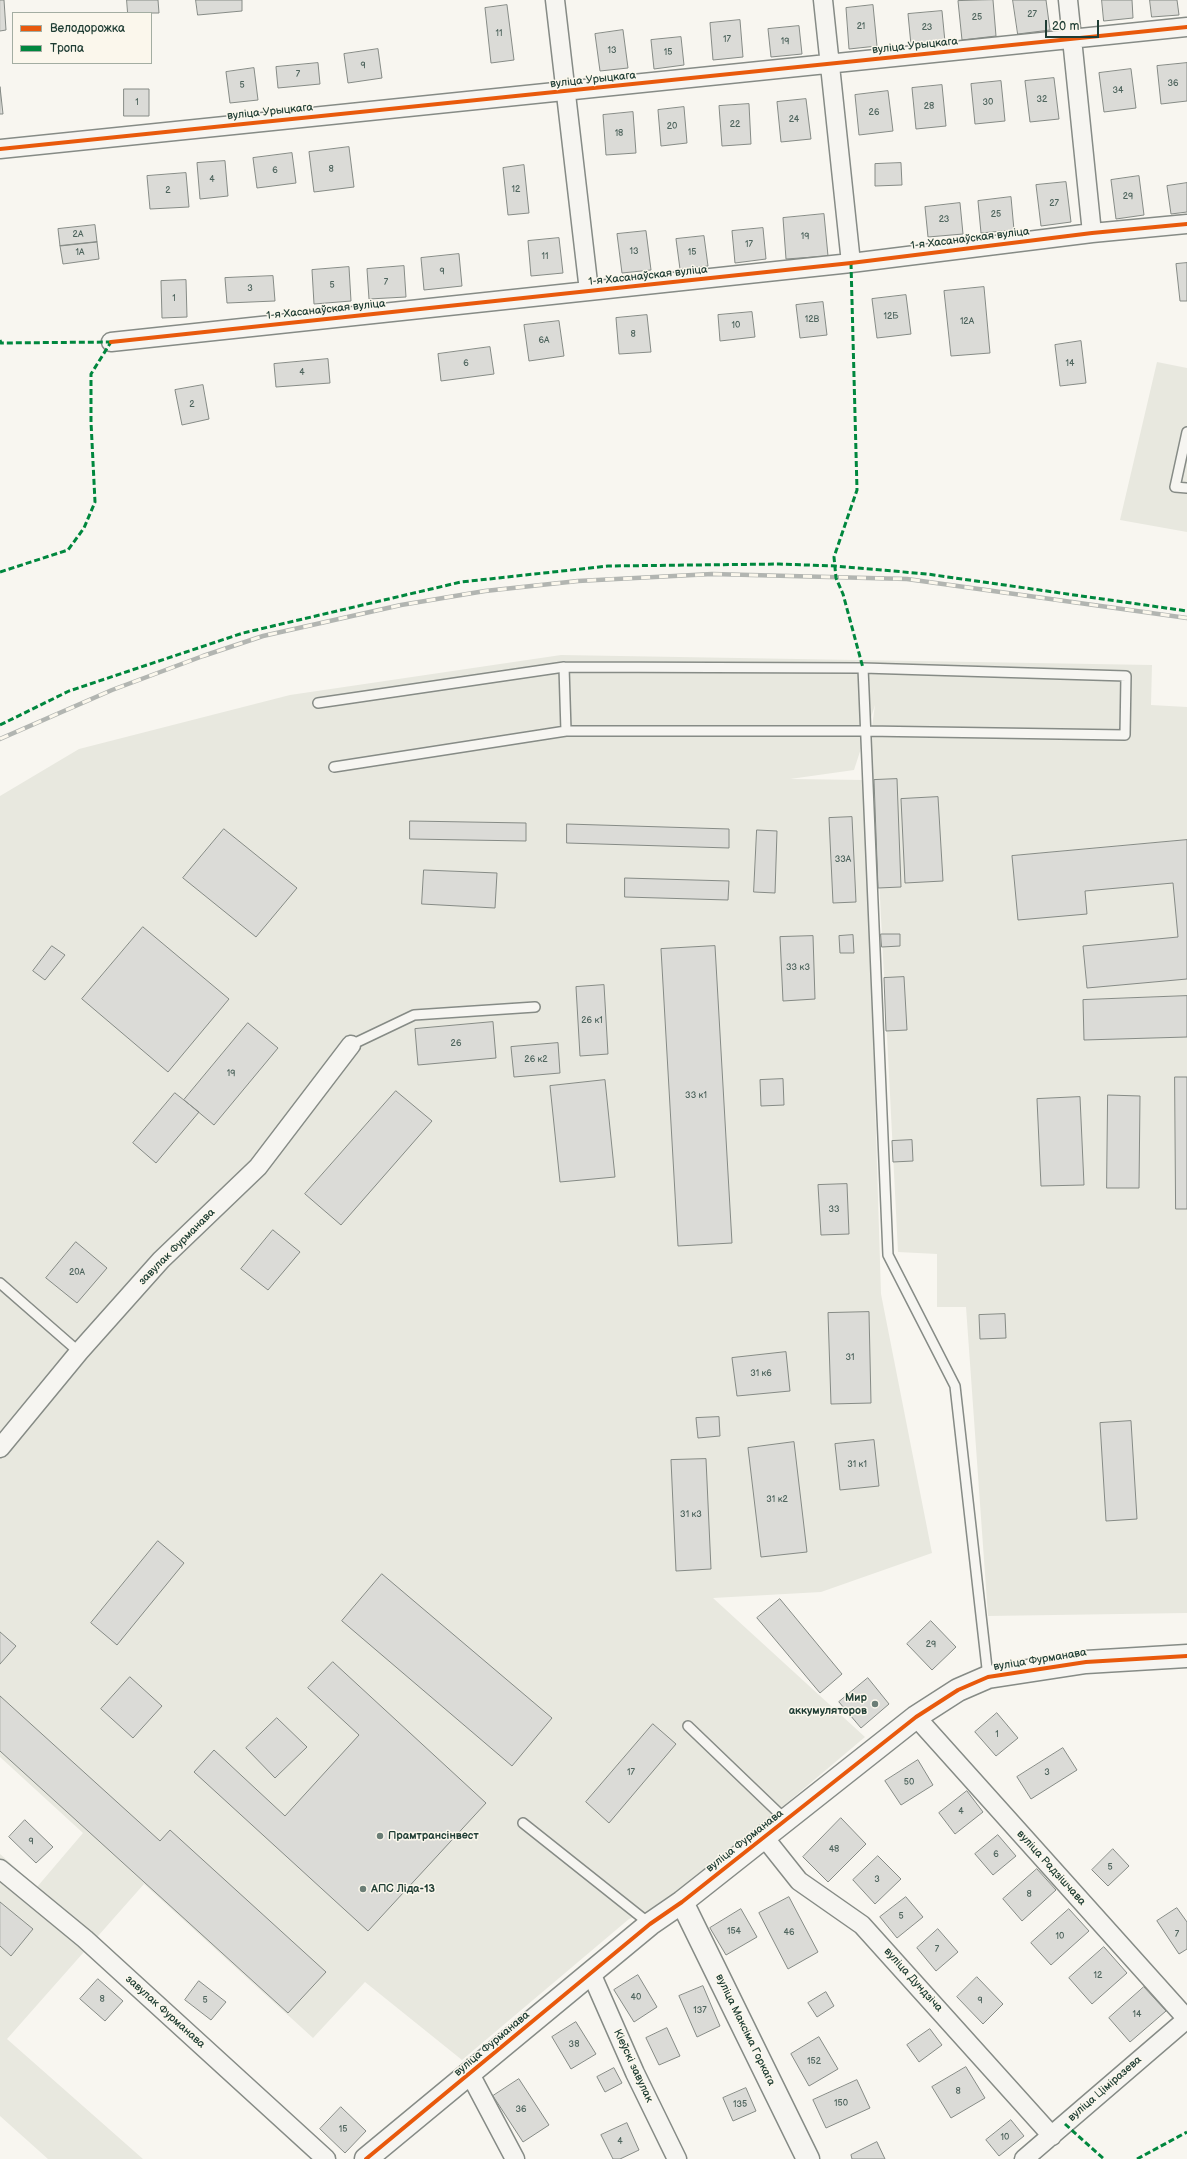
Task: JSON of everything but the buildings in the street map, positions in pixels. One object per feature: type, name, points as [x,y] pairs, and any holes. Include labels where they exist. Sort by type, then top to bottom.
[{"type":"street","points":[[555,0],[589,292]]},
{"type":"street","points":[[823,0],[851,263]]},
{"type":"street","points":[[1068,0],[1092,232]]},
{"type":"street","name":"вуліца Урыцкага","points":[[0,149],[1187,27]]},
{"type":"street","name":"1-я Хасанаўская вуліца","points":[[111,342],[589,292],[851,263],[1092,232],[1187,224]]},
{"type":"street","name":"завулак Фурманава","points":[[0,1448],[79,1352],[161,1260],[258,1167],[351,1045]]},
{"type":"street","name":"вуліца Фурманава","points":[[366,2159],[650,1924],[682,1902],[916,1717],[958,1690],[988,1677],[1086,1662],[1187,1656]]},
{"type":"street","name":"вуліца Радзішчава","points":[[916,1717],[1187,2019]]},
{"type":"street","name":"вуліца Дундзіча","points":[[764,1837],[799,1881],[862,1925],[1052,2136]]},
{"type":"street","name":"завулак Фурманава","points":[[0,1869],[85,1939],[326,2159]]},
{"type":"street","name":"вуліца Максіма Горкага","points":[[682,1902],[808,2159]]},
{"type":"street","name":"Кіеўскі завулак","points":[[591,1973],[635,2073],[677,2159]]},
{"type":"street","name":"вуліца Ціміразева","points":[[1024,2159],[1187,2019]]},
{"type":"street","points":[[470,2074],[515,2159]]},
{"type":"lane","points":[[1187,432],[1175,487],[1187,488]]},
{"type":"lane","points":[[564,667],[566,731]]},
{"type":"lane","points":[[318,703],[564,667],[863,668],[1126,676],[1125,735],[866,731],[566,731],[334,767]]},
{"type":"lane","points":[[863,668],[888,1255],[956,1386],[988,1677]]},
{"type":"lane","points":[[351,1045],[414,1015],[535,1007]]},
{"type":"lane","points":[[0,1283],[79,1352]]},
{"type":"lane","points":[[688,1726],[786,1820]]},
{"type":"lane","points":[[522,1823],[650,1924]]},
{"type":"shaded area","points":[[1157,362],[1187,368],[1187,532],[1120,520]]},
{"type":"shaded area","points":[[561,655],[1152,665],[1151,705],[1187,707],[1187,1613],[988,1616],[966,1307],[937,1307],[937,1254],[898,1252],[874,780],[865,780],[881,1294],[932,1553],[821,1592],[713,1598],[865,1737],[666,1905],[629,1919],[462,2060],[365,1982],[313,2038],[144,1884],[7,2039],[143,2159],[48,2159],[0,2116],[0,1854],[37,1887],[83,1833],[0,1757],[0,796],[79,749],[290,695]],"holes":[[[875,705],[865,780],[790,779],[854,770]]]},
{"type":"railway","points":[[0,739],[112,690],[203,656],[263,636],[401,605],[485,591],[578,581],[712,574],[907,579],[1187,618]]},
{"type":"marked path","points":[[851,263],[857,490],[834,557],[836,578],[843,594],[863,668]]},
{"type":"marked path","points":[[0,340],[1,343],[111,342]]},
{"type":"marked path","points":[[0,572],[68,550],[84,528],[95,502],[91,422],[91,374],[111,342]]},
{"type":"marked path","points":[[0,725],[69,691],[243,633],[461,582],[608,566],[779,564],[835,566],[927,574],[1187,611]]},
{"type":"marked path","points":[[1065,2124],[1104,2159]]},
{"type":"marked path","points":[[1137,2159],[1187,2132]]},
{"type":"cycle path","points":[[0,149],[1187,27]]},
{"type":"cycle path","points":[[111,342],[851,263],[1092,233],[1187,224]]},
{"type":"cycle path","points":[[366,2159],[650,1924],[682,1902],[916,1717],[958,1690],[988,1677],[1086,1662],[1187,1656]]},
{"type":"place","name":"Мир аккумуляторов","points":[[875,1704]]},
{"type":"place","name":"Прамтрансінвест","points":[[380,1836]]},
{"type":"place","name":"АПС Ліда-13","points":[[363,1889]]}]
